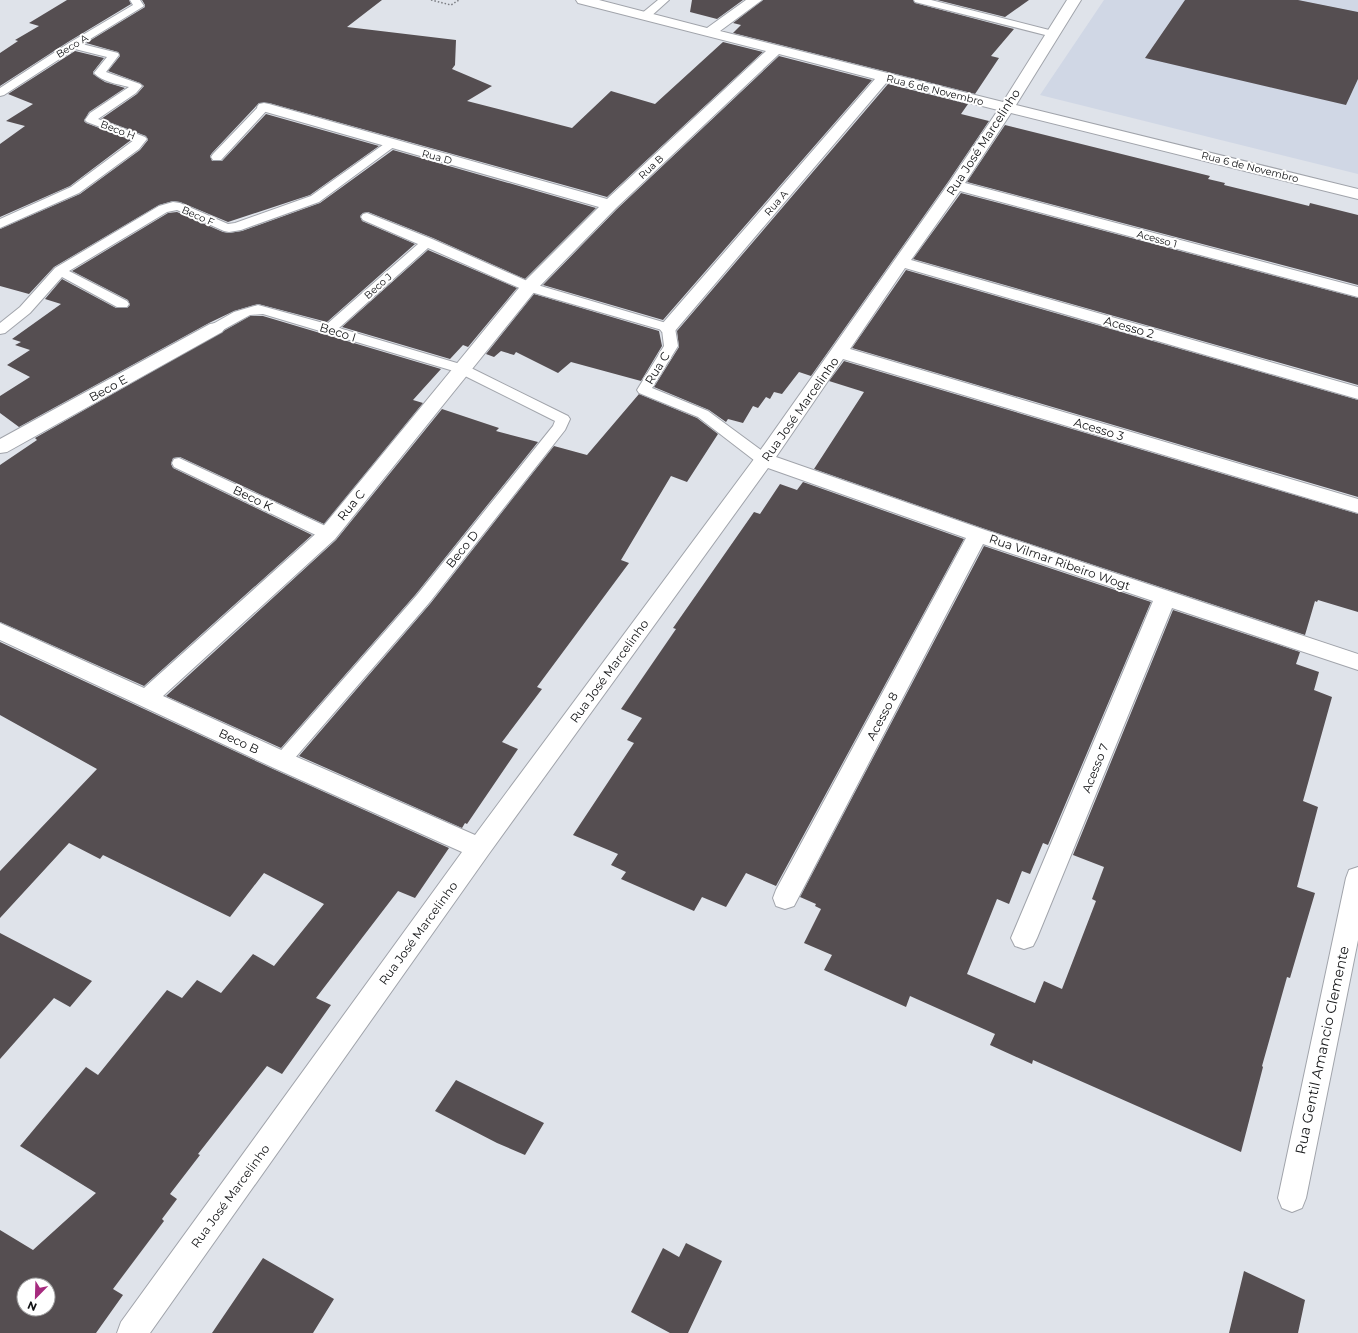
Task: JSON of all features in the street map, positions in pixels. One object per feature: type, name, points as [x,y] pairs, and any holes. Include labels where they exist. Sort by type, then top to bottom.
[{"type":"street","name":"Rua 6 de Novembro","points":[[583,0],[1007,108],[1358,194]]},
{"type":"street","points":[[710,32],[755,0]]},
{"type":"street","name":"Rua José Marcelinho","points":[[132,1333],[479,848],[764,460],[956,185],[1007,108],[1074,0]]},
{"type":"street","name":"Rua B","points":[[529,287],[610,205],[776,49]]},
{"type":"street","name":"Rua A","points":[[668,328],[884,77]]},
{"type":"street","name":"Rua D","points":[[264,107],[610,205]]},
{"type":"street","name":"Acesso 1","points":[[956,185],[1358,292]]},
{"type":"street","name":"Acesso 2","points":[[901,262],[1358,393]]},
{"type":"street","name":"Rua C","points":[[147,698],[328,534],[529,287]]},
{"type":"street","name":"Beco E","points":[[0,447],[216,328]]},
{"type":"street","name":"Acesso 3","points":[[840,352],[1358,506]]},
{"type":"street","name":"Rua Vilmar Ribeiro Wogt","points":[[764,460],[978,535],[1358,662]]},
{"type":"street","name":"Acesso 8","points":[[785,898],[978,535]]},
{"type":"street","name":"Acesso 7","points":[[1024,938],[1165,598]]},
{"type":"street","name":"Beco B","points":[[0,630],[282,761],[479,848]]},
{"type":"street","name":"Rua Gentil Amancio Clemente","points":[[1292,1198],[1358,878]]},
{"type":"lane","name":"Beco A","points":[[0,93],[73,45],[139,6],[135,0]]},
{"type":"lane","points":[[645,16],[664,0]]},
{"type":"lane","points":[[919,0],[1053,34]]},
{"type":"lane","name":"Beco H","points":[[0,224],[74,190],[135,146],[141,139],[91,120],[94,115],[132,91],[136,86],[106,78],[100,73],[114,55],[73,45]]},
{"type":"lane","points":[[217,157],[264,107]]},
{"type":"lane","name":"Beco F","points":[[0,330],[25,310],[60,271],[163,209],[173,206],[180,207],[229,228],[265,218],[315,199],[356,171],[391,144]]},
{"type":"lane","points":[[367,217],[529,287],[668,328]]},
{"type":"lane","name":"Beco J","points":[[329,330],[427,242]]},
{"type":"lane","points":[[60,271],[122,304]]},
{"type":"lane","name":"Beco I","points":[[216,328],[250,309],[257,308],[462,369]]},
{"type":"lane","name":"Rua C","points":[[668,328],[671,346],[644,390],[703,414],[764,460]]},
{"type":"lane","name":"Beco D","points":[[282,761],[423,599],[560,427],[563,419],[462,369]]},
{"type":"lane","name":"Beco K","points":[[179,463],[328,534]]},
{"type":"path","points":[[431,0],[451,5],[459,0]]},
{"type":"shaded area","points":[[1104,0],[1358,0],[1358,174],[1040,95]]},
{"type":"building","points":[[67,0],[129,0],[131,4],[68,42],[0,86],[0,53],[18,41],[15,40],[39,26],[29,23]]},
{"type":"building","points":[[142,0],[382,0],[347,27],[456,40],[455,65],[452,69],[492,86],[467,101],[572,128],[611,91],[655,104],[723,42],[763,52],[607,197],[269,103],[259,103],[212,153],[210,156],[212,161],[222,161],[266,114],[379,146],[310,195],[228,222],[180,202],[173,201],[159,205],[54,267],[29,294],[0,286],[0,229],[80,194],[140,150],[148,140],[146,136],[101,119],[137,94],[144,86],[140,83],[108,71],[120,56],[118,52],[86,43],[145,7]]},
{"type":"building","points":[[692,0],[743,0],[717,19],[690,12]]},
{"type":"building","points":[[763,0],[913,0],[915,3],[1014,29],[991,56],[999,58],[975,94],[733,33],[741,25],[733,23]]},
{"type":"building","points":[[937,0],[1029,0],[1005,17]]},
{"type":"building","points":[[1185,0],[1298,0],[1358,12],[1358,79],[1346,105],[1145,58]]},
{"type":"building","points":[[75,51],[104,58],[93,74],[105,82],[125,88],[89,112],[84,121],[131,140],[70,186],[0,217],[0,144],[25,126],[6,121],[33,104],[8,94]]},
{"type":"building","points":[[779,56],[872,80],[663,320],[543,285],[617,209]]},
{"type":"building","points":[[888,84],[968,104],[961,114],[989,121],[948,182],[811,376],[799,372],[782,394],[774,392],[770,399],[766,397],[758,408],[753,406],[743,423],[728,419],[726,422],[709,410],[654,387],[679,347],[677,331]]},
{"type":"building","points":[[1005,125],[1210,176],[1208,179],[1225,183],[1224,185],[1309,206],[1310,203],[1358,215],[1358,285],[967,182]]},
{"type":"building","points":[[393,150],[596,208],[525,279],[433,238],[368,212],[363,213],[360,216],[362,221],[415,244],[327,322],[258,304],[234,311],[209,323],[19,427],[0,413],[0,396],[30,377],[7,365],[30,350],[15,345],[21,342],[12,339],[61,304],[45,299],[62,279],[116,308],[127,308],[130,305],[128,300],[72,271],[168,213],[177,212],[223,232],[229,233],[242,231],[320,203]]},
{"type":"building","points":[[961,193],[1358,298],[1358,385],[913,259]]},
{"type":"building","points":[[428,250],[517,288],[468,347],[463,345],[450,359],[342,327]]},
{"type":"building","points":[[906,270],[1358,400],[1358,497],[852,348]]},
{"type":"building","points":[[534,294],[659,331],[662,346],[641,381],[571,362],[558,373],[516,352],[514,355],[501,351],[494,357],[486,354]]},
{"type":"building","points":[[250,316],[263,316],[441,369],[413,400],[423,403],[324,524],[180,457],[173,458],[171,464],[173,468],[312,535],[144,686],[0,622],[0,465],[37,440],[35,438]]},
{"type":"building","points":[[844,361],[1358,514],[1358,612],[1318,600],[1317,602],[1315,601],[1305,635],[985,529],[814,469],[864,392],[829,381]]},
{"type":"building","points":[[639,394],[697,418],[718,434],[687,482],[671,476],[621,560],[629,563],[537,687],[542,689],[502,742],[518,749],[467,824],[465,823],[462,828],[299,756],[430,604],[554,446],[587,455]]},
{"type":"building","points":[[442,409],[499,428],[496,431],[538,442],[416,594],[281,748],[166,696],[336,540]]},
{"type":"building","points":[[803,482],[964,539],[776,886],[746,873],[726,907],[702,897],[694,911],[621,879],[626,872],[611,865],[618,854],[573,835],[634,743],[627,740],[642,718],[621,709],[676,629],[673,628],[754,512],[760,514],[780,484],[797,490]]},
{"type":"building","points":[[984,546],[1151,602],[1048,845],[1043,843],[1030,874],[1022,871],[1009,904],[997,899],[967,974],[1035,1003],[1044,981],[1062,989],[1096,901],[1092,899],[1104,867],[1073,855],[1173,610],[1300,652],[1296,664],[1319,672],[1314,690],[1332,697],[1303,801],[1318,807],[1297,887],[1315,893],[1290,978],[1287,977],[1262,1066],[1263,1067],[1241,1152],[1033,1060],[1032,1064],[990,1045],[995,1034],[910,996],[906,1007],[824,970],[832,955],[804,943],[821,909],[815,906],[816,904],[800,897]]},
{"type":"building","points":[[0,642],[273,769],[449,848],[415,898],[398,891],[316,998],[331,1005],[282,1074],[267,1066],[198,1154],[200,1155],[170,1194],[177,1199],[162,1219],[164,1221],[113,1289],[123,1295],[96,1333],[0,1333],[0,1230],[33,1250],[96,1193],[20,1146],[86,1067],[98,1075],[167,990],[182,998],[197,980],[221,993],[253,954],[274,966],[324,904],[264,873],[230,917],[103,855],[100,859],[69,843],[0,918],[0,871],[97,769],[0,715]]},
{"type":"building","points":[[0,933],[92,981],[70,1007],[54,998],[0,1059]]},
{"type":"building","points":[[456,1080],[544,1123],[525,1155],[497,1143],[435,1111]]},
{"type":"building","points":[[686,1243],[722,1261],[688,1333],[670,1333],[631,1312],[663,1248],[679,1257]]},
{"type":"building","points":[[263,1258],[334,1299],[313,1333],[212,1333]]},
{"type":"building","points":[[1244,1271],[1305,1300],[1298,1333],[1229,1333]]}]
